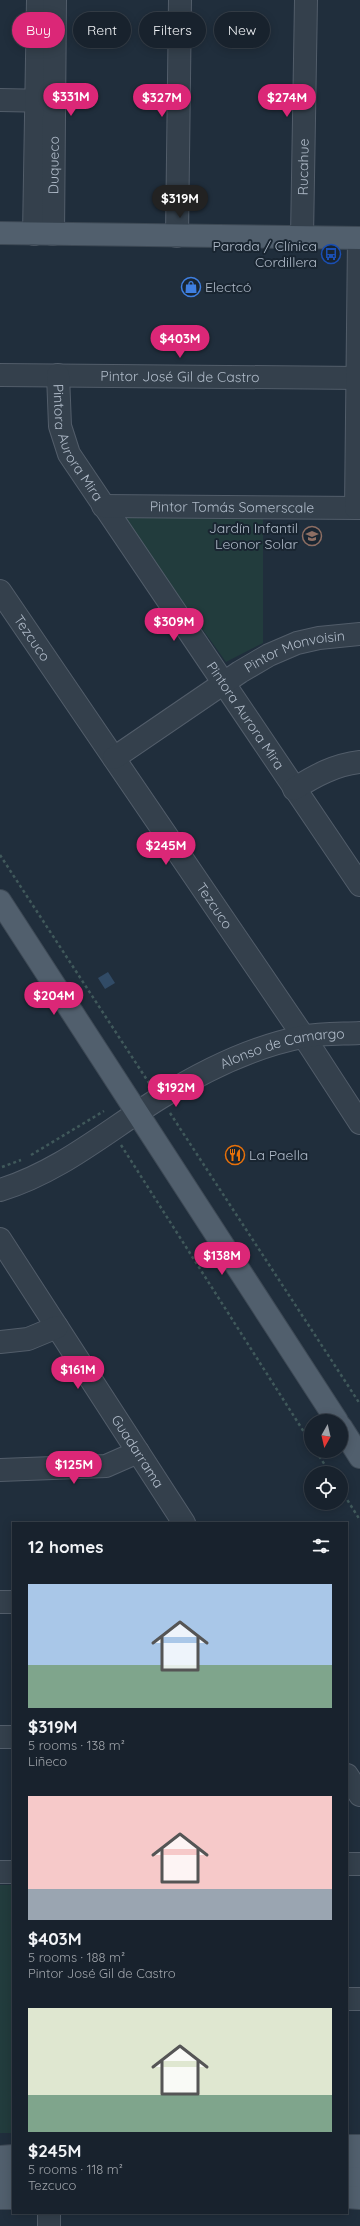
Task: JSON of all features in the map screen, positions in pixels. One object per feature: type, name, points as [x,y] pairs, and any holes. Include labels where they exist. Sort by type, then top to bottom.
[{"type":"main road","points":[[0,234],[359,238]]},
{"type":"main road","points":[[0,901],[332,1414]]},
{"type":"main road","points":[[348,1439],[360,1457]]},
{"type":"main road","points":[[348,2146],[360,2146]]},
{"type":"main road","points":[[0,2156],[12,2156]]},
{"type":"main road","points":[[348,2163],[360,2163]]},
{"type":"main road","points":[[0,2178],[12,2178]]},
{"type":"main road","points":[[348,2179],[360,2178]]},
{"type":"main road","points":[[348,2197],[360,2198]]},
{"type":"main road","points":[[0,2198],[12,2198]]},
{"type":"street","name":"Duqueco","points":[[38,0],[45,101],[44,234]]},
{"type":"street","name":"Duqueco","points":[[45,101],[55,0]]},
{"type":"street","points":[[177,236],[180,0]]},
{"type":"street","name":"Rucahue","points":[[302,237],[306,0]]},
{"type":"street","points":[[0,100],[45,101]]},
{"type":"street","points":[[358,508],[359,238]]},
{"type":"street","name":"Pintor José Gil de Castro","points":[[0,375],[359,378]]},
{"type":"street","name":"Pintora Aurora Mira","points":[[58,375],[58,411],[63,440],[69,454],[360,885]]},
{"type":"street","name":"Pintor Tomás Somerscale","points":[[103,506],[358,508]]},
{"type":"street","name":"Tezcuco","points":[[0,591],[303,1036],[360,1123]]},
{"type":"street","name":"Pintor Monvoisin","points":[[114,758],[254,663],[283,648],[319,638],[360,634]]},
{"type":"street","points":[[294,788],[324,771],[338,766],[360,762]]},
{"type":"street","name":"Alonso de Camargo","points":[[0,1190],[49,1169],[111,1131],[159,1098],[203,1073],[263,1048],[303,1036],[360,1033]]},
{"type":"street","name":"Guadarrama","points":[[0,1239],[183,1522]]},
{"type":"street","points":[[0,1342],[28,1339],[57,1327]]},
{"type":"street","points":[[0,1470],[106,1466],[138,1452]]},
{"type":"street","points":[[0,1602],[12,1602]]},
{"type":"street","points":[[0,1737],[12,1737]]},
{"type":"street","points":[[348,1777],[360,1795]]},
{"type":"street","points":[[348,1864],[360,1864]]},
{"type":"street","points":[[0,1872],[12,1872]]},
{"type":"street","points":[[348,1999],[360,1999]]},
{"type":"street","points":[[49,2214],[49,2226]]},
{"type":"path","points":[[0,855],[360,1404]]},
{"type":"path","points":[[0,1168],[28,1157],[100,1113],[304,1432]]},
{"type":"path","points":[[348,1501],[360,1520]]},
{"type":"green space","points":[[127,514],[263,515],[263,643],[226,662],[125,521]]},
{"type":"green space","points":[[0,1885],[12,1885],[12,2133],[0,2133]]},
{"type":"water","points":[[108,972],[115,983],[105,989],[98,978]]},
{"type":"place","name":"Parada / Clínica Cordillera","points":[[331,254]]},
{"type":"place","name":"Electcó","points":[[191,287]]},
{"type":"place","name":"Jardín Infantil Leonor Solar","points":[[312,536]]},
{"type":"place","name":"La Paella","points":[[235,1155]]}]
